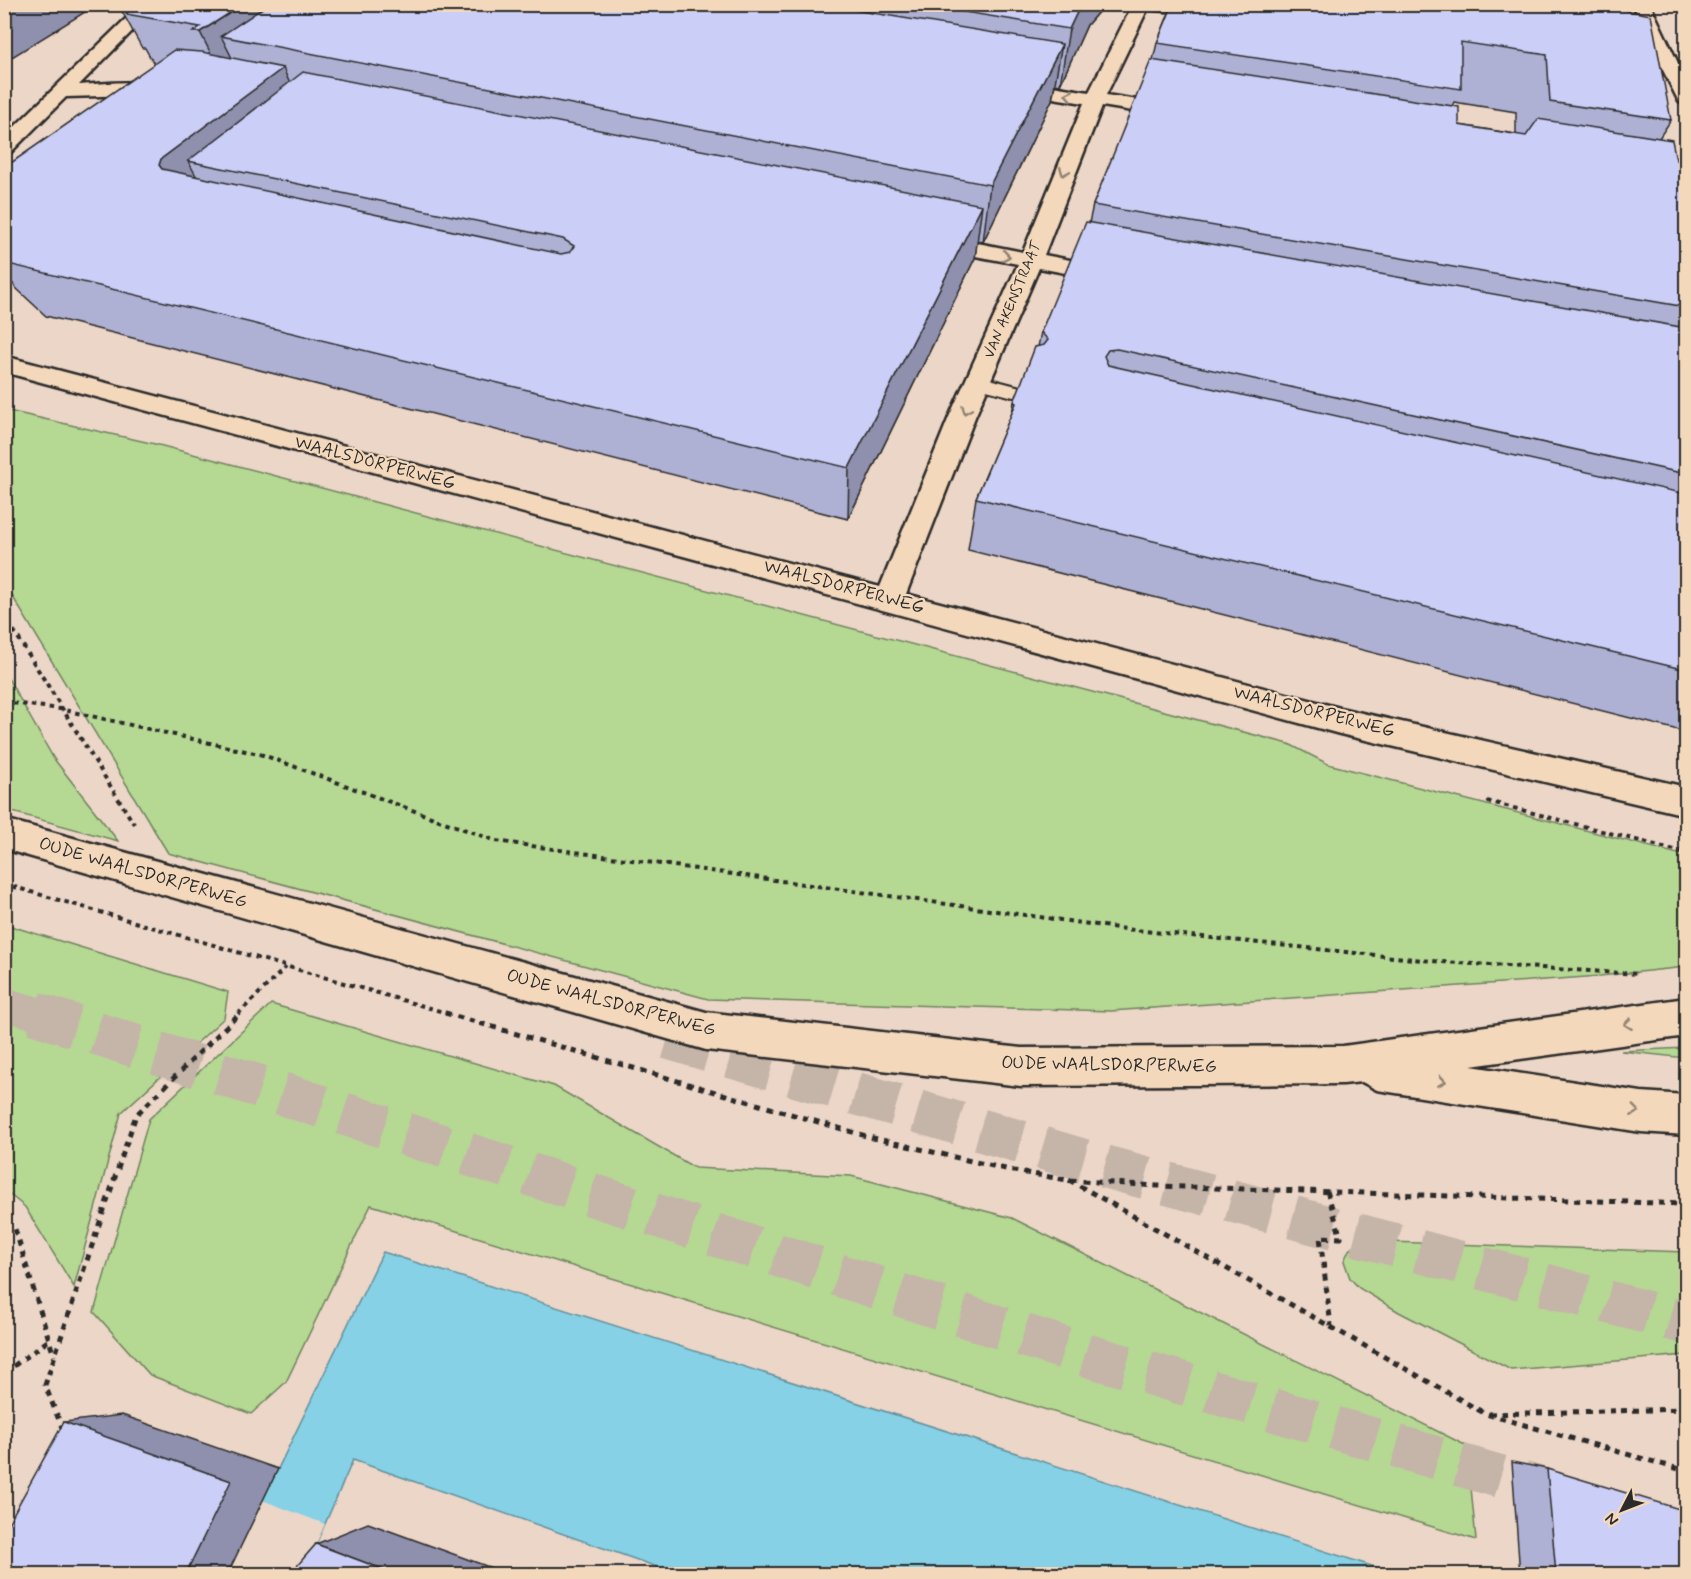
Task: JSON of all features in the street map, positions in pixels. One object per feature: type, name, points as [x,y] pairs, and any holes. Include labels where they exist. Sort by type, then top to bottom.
[{"type":"street","name":"VAN AKENSTRAAT","points":[[889,598],[978,382],[1032,260],[1063,174],[1095,99],[1142,4]]},
{"type":"street","points":[[1641,4],[1686,98]]},
{"type":"street","points":[[4,169],[8,165],[4,149],[144,7]]},
{"type":"street","points":[[1600,49],[1666,58]]},
{"type":"street","points":[[989,81],[1189,115]]},
{"type":"street","points":[[61,92],[121,88],[188,92]]},
{"type":"street","points":[[911,236],[1137,279]]},
{"type":"street","name":"WAALSDORPERWEG","points":[[4,364],[889,598],[1340,721],[1686,801]]},
{"type":"street","name":"OUDE WAALSDORPERWEG","points":[[4,834],[706,1031],[1021,1067],[1343,1065],[1686,1017]]},
{"type":"street","name":"OUDE WAALSDORPERWEG","points":[[1343,1065],[1641,1112],[1686,1115]]},
{"type":"lane","points":[[978,382],[1025,394]]},
{"type":"path","points":[[4,615],[60,709],[170,880]]},
{"type":"path","points":[[4,702],[60,709],[263,755],[496,841],[1125,929],[1442,962],[1640,974]]},
{"type":"path","points":[[1479,799],[1686,853]]},
{"type":"path","points":[[65,1436],[45,1385],[136,1115],[286,966]]},
{"type":"path","points":[[1068,1180],[1486,1414],[1686,1471]]},
{"type":"path","points":[[1327,1191],[1341,1238],[1320,1237],[1331,1327]]},
{"type":"path","points":[[4,1225],[15,1229],[54,1357]]},
{"type":"path","points":[[4,1373],[49,1340]]},
{"type":"path","points":[[1486,1414],[1686,1409]]},
{"type":"green space","points":[[4,410],[155,444],[1289,744],[1328,764],[1686,856],[1686,967],[1600,976],[1111,1011],[708,999],[168,853],[5,584]]},
{"type":"green space","points":[[4,671],[54,759],[118,841],[5,810]]},
{"type":"green space","points":[[4,924],[228,992],[224,1018],[121,1113],[74,1287],[25,1207],[5,1191]]},
{"type":"green space","points":[[271,1004],[554,1086],[695,1168],[851,1176],[1012,1218],[1467,1446],[1476,1540],[371,1205],[286,1382],[251,1414],[150,1375],[94,1312],[149,1119]]},
{"type":"green space","points":[[1686,1048],[1686,1058],[1621,1051]]},
{"type":"green space","points":[[1359,1241],[1686,1252],[1686,1355],[1511,1370],[1399,1312],[1359,1288],[1350,1278],[1344,1261],[1349,1250]]},
{"type":"water","points":[[383,1252],[1397,1574],[677,1574],[353,1460],[303,1574],[227,1574]]},
{"type":"pier","points":[[262,1500],[325,1524],[303,1574],[227,1574]]},
{"type":"building","points":[[136,4],[244,4],[200,32],[193,32],[200,27],[126,14]]},
{"type":"building","points":[[269,4],[399,4],[443,12],[453,7],[450,4],[818,4],[1062,44],[990,185],[221,36]]},
{"type":"building","points":[[915,4],[1081,4],[1069,29]]},
{"type":"building","points":[[1173,4],[1592,4],[1651,15],[1671,120],[1550,102],[1547,55],[1461,42],[1461,89],[1157,43]]},
{"type":"building","points":[[174,50],[202,52],[283,68],[161,159],[159,165],[162,169],[561,254],[570,252],[574,246],[563,239],[188,161],[303,72],[982,205],[849,468],[4,263],[4,168]]},
{"type":"building","points":[[1151,60],[1459,107],[1459,125],[1526,136],[1538,119],[1672,140],[1676,160],[1686,162],[1686,307],[1093,205]]},
{"type":"building","points":[[1086,222],[1686,328],[1686,474],[1117,349],[1108,350],[1104,356],[1108,365],[1686,494],[1686,670],[976,498],[1016,403],[1014,402],[1035,347],[1044,345],[1048,340],[1041,332]]},
{"type":"building","points":[[64,1422],[231,1481],[185,1575],[4,1575],[4,1531]]},
{"type":"building","points":[[1547,1469],[1686,1511],[1686,1575],[1556,1575]]},
{"type":"building","points":[[316,1544],[398,1575],[289,1575]]},
{"type":"tunnel","points":[[4,1004],[39,1014]]},
{"type":"tunnel","points":[[34,1013],[1066,1349],[1556,1493]]},
{"type":"tunnel","points":[[668,1038],[1113,1169],[1686,1323]]}]
